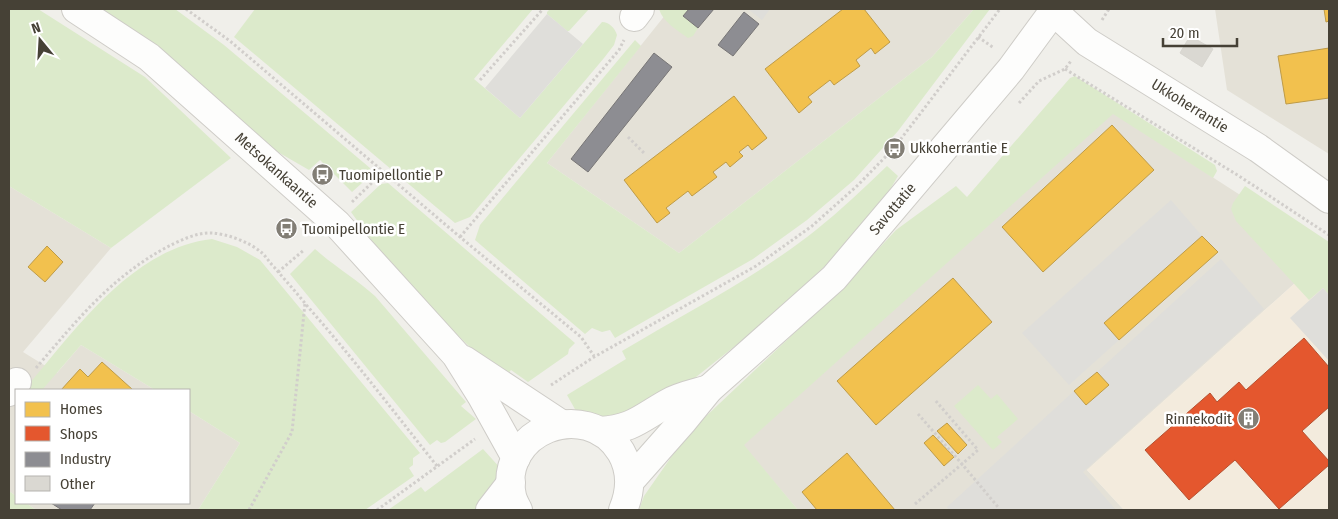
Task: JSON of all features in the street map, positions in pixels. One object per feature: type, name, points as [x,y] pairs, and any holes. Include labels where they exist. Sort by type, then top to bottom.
[{"type":"street","name":"Metsokankaantie","points":[[76,9],[149,57],[337,224],[456,355],[481,395],[513,471],[512,496],[518,510]]},
{"type":"street","name":"Ukkoherrantie","points":[[1053,10],[1087,42],[1250,143],[1329,199]]},
{"type":"street","name":"Savottatie","points":[[630,481],[709,389],[834,278],[1011,69],[1053,10]]},
{"type":"street","name":"Metsokankaantie","points":[[456,355],[562,424]]},
{"type":"street","name":"Savottatie","points":[[600,431],[633,425],[669,402],[709,389]]},
{"type":"street","points":[[490,510],[513,471],[527,442],[543,430],[562,424],[581,424],[600,431],[615,443],[626,460],[630,481],[628,499],[623,510]]},
{"type":"path","points":[[186,9],[230,41],[460,237],[581,337],[594,356]]},
{"type":"path","points":[[480,80],[544,9]]},
{"type":"path","points":[[547,387],[594,356],[756,266],[812,226],[858,185],[894,148],[1000,9]]},
{"type":"path","points":[[460,237],[620,50],[637,13]]},
{"type":"path","points":[[1013,110],[1039,81],[1065,68],[1087,42]]},
{"type":"path","points":[[1065,68],[1239,176],[1329,235]]},
{"type":"path","points":[[628,137],[644,152]]},
{"type":"path","points":[[352,203],[384,171]]},
{"type":"path","points":[[13,387],[34,370],[86,309],[130,269],[177,242],[196,235],[212,233],[242,241],[261,252],[340,343],[437,466]]},
{"type":"path","points":[[278,272],[304,250]]},
{"type":"path","points":[[249,510],[292,432],[305,303]]},
{"type":"path","points":[[915,504],[978,450],[935,400]]},
{"type":"path","points":[[918,414],[998,507]]},
{"type":"path","points":[[377,510],[476,438]]},
{"type":"shaded area","points":[[670,9],[974,9],[932,57],[679,253],[547,163]]},
{"type":"shaded area","points":[[748,9],[770,9],[762,20]]},
{"type":"shaded area","points":[[1215,9],[1329,9],[1329,154],[1227,90]]},
{"type":"shaded area","points":[[547,14],[583,44],[520,118],[485,88]]},
{"type":"shaded area","points":[[1113,113],[1316,244],[1326,255],[1087,470],[1124,510],[798,510],[743,445]]},
{"type":"shaded area","points":[[9,186],[111,248],[23,352],[57,373],[81,345],[153,389],[15,389],[15,495],[9,491]]},
{"type":"shaded area","points":[[1171,200],[1202,236],[1104,323],[1119,340],[1069,385],[1022,333]]},
{"type":"shaded area","points":[[1326,255],[1329,259],[1329,510],[1124,510],[1087,470]]},
{"type":"shaded area","points":[[1221,259],[1264,309],[1083,472],[1116,510],[949,510],[947,507],[1074,391],[1086,405],[1109,386],[1097,372]]},
{"type":"shaded area","points":[[1323,288],[1329,295],[1329,361],[1290,318]]},
{"type":"shaded area","points":[[190,412],[240,443],[198,510],[36,510],[27,504],[190,504]]},
{"type":"green space","points":[[9,9],[38,9],[145,77],[231,158],[111,248],[9,186]]},
{"type":"green space","points":[[94,9],[175,9],[224,45],[370,168],[371,175],[352,192],[320,160],[309,170],[257,140]]},
{"type":"green space","points":[[255,9],[533,9],[474,79],[520,118],[602,22],[611,26],[617,35],[614,45],[604,58],[470,217],[455,223],[234,37]]},
{"type":"green space","points":[[550,9],[589,9],[567,31],[547,14]]},
{"type":"green space","points":[[659,9],[689,9],[683,16],[698,28],[693,36],[688,38],[675,29],[667,22]]},
{"type":"green space","points":[[974,9],[990,9],[898,131],[854,180],[807,220],[753,259],[615,338],[610,330],[602,332],[592,328],[585,334],[475,240],[480,225],[635,40],[641,46],[547,163],[679,253],[932,57]]},
{"type":"green space","points":[[1075,76],[1215,165],[1217,171],[1213,178],[1113,114],[744,445],[798,510],[639,510],[644,496],[674,453],[702,420],[843,287],[896,230],[956,186],[967,197],[1070,78]]},
{"type":"green space","points":[[887,166],[898,176],[875,215],[826,265],[764,323],[636,424],[574,418],[576,411],[567,395],[626,359],[622,351],[746,279],[793,247],[834,215]]},
{"type":"green space","points":[[388,183],[575,343],[569,349],[568,354],[528,382],[511,370],[506,376],[476,353],[398,277],[351,212],[381,184]]},
{"type":"green space","points":[[1245,186],[1329,242],[1329,295],[1323,288],[1309,300],[1236,221],[1231,209]]},
{"type":"green space","points":[[212,239],[237,247],[260,260],[420,453],[413,458],[413,465],[409,468],[414,476],[365,510],[198,510],[240,443],[190,412],[190,389],[153,389],[81,345],[43,389],[25,389],[106,296],[155,258],[183,246]]},
{"type":"green space","points":[[315,249],[375,296],[466,402],[461,406],[476,419],[445,442],[441,443],[437,440],[430,445],[290,274]]},
{"type":"green space","points":[[978,385],[991,399],[997,394],[1018,419],[997,437],[1002,442],[993,450],[954,406]]},
{"type":"green space","points":[[483,449],[502,470],[482,510],[388,510],[421,487],[425,492]]},
{"type":"green space","points":[[9,491],[15,495],[15,504],[27,504],[36,510],[9,510]]},
{"type":"building: Homes","points":[[843,9],[864,9],[890,42],[875,54],[871,48],[856,60],[860,66],[834,85],[830,80],[808,97],[812,102],[799,113],[765,69]]},
{"type":"building: Homes","points":[[1324,9],[1329,9],[1329,21],[1326,22]]},
{"type":"building: Homes","points":[[1329,48],[1329,98],[1286,104],[1278,56]]},
{"type":"building: Homes","points":[[734,96],[767,138],[752,150],[748,145],[739,152],[743,156],[730,167],[726,162],[713,172],[717,177],[692,196],[688,191],[666,208],[670,213],[657,223],[624,180]]},
{"type":"building: Homes","points":[[1112,125],[1154,170],[1043,272],[1002,227]]},
{"type":"building: Homes","points":[[1202,236],[1218,252],[1119,340],[1104,323]]},
{"type":"building: Homes","points":[[47,246],[63,262],[45,282],[28,267]]},
{"type":"building: Homes","points":[[953,278],[992,322],[876,425],[837,381]]},
{"type":"building: Homes","points":[[102,362],[132,389],[62,389],[80,369],[88,377]]},
{"type":"building: Homes","points":[[1097,372],[1109,385],[1086,405],[1074,391]]},
{"type":"building: Homes","points":[[947,423],[967,445],[958,454],[937,431]]},
{"type":"building: Homes","points":[[933,435],[954,457],[944,466],[924,443]]},
{"type":"building: Homes","points":[[847,453],[895,510],[817,510],[802,492]]},
{"type":"building: Shops","name":"Rinnekodit","points":[[1304,338],[1329,367],[1329,407],[1302,431],[1329,461],[1329,465],[1279,509],[1235,460],[1189,500],[1145,450],[1210,393],[1217,402],[1239,382],[1246,390]]},
{"type":"building: Industry","points":[[689,9],[714,9],[698,28],[683,16]]},
{"type":"building: Industry","points":[[744,12],[759,24],[733,56],[718,45]]},
{"type":"building: Industry","points":[[654,53],[672,67],[588,172],[571,159]]},
{"type":"building: Industry","points":[[53,504],[94,504],[90,510],[62,510]]},
{"type":"building: Other","points":[[1190,36],[1213,49],[1202,67],[1180,53]]},
{"type":"place","name":"Ukkoherrantie E","points":[[894,148]]},
{"type":"place","name":"Tuomipellontie P","points":[[323,175]]},
{"type":"place","name":"Tuomipellontie E","points":[[286,229]]},
{"type":"place","name":"Rinnekodit","points":[[1248,419]]}]
